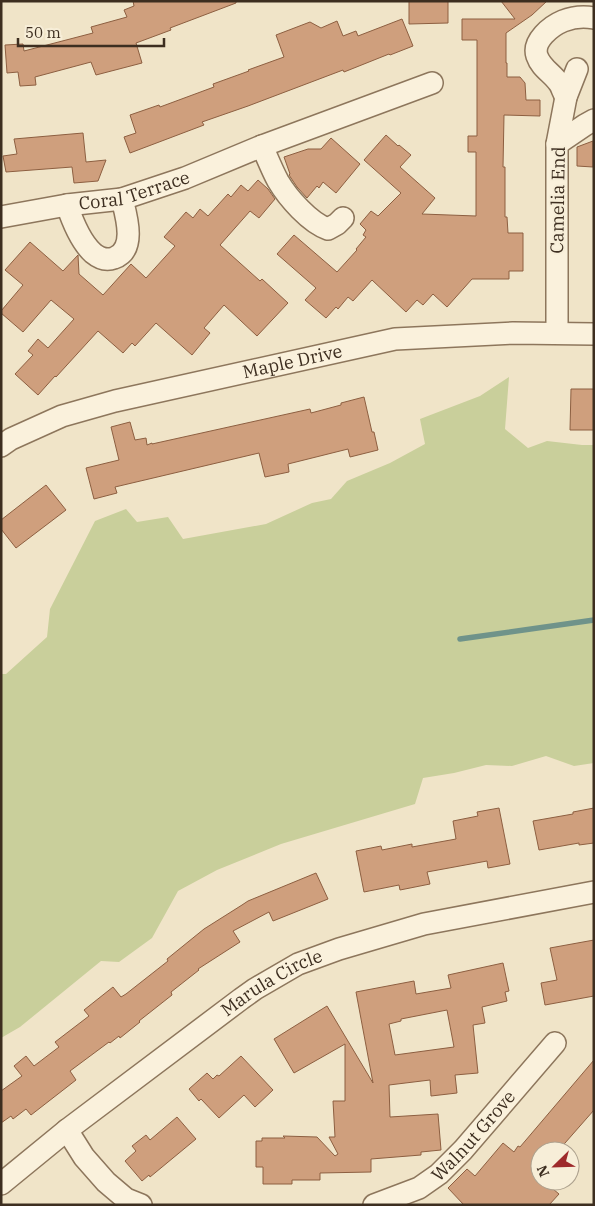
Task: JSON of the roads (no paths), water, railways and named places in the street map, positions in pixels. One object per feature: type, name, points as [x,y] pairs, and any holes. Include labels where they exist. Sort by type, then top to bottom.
[{"type":"street","points":[[566,97],[559,83],[537,57],[538,44],[553,26],[564,20],[582,17],[594,18]]},
{"type":"street","name":"Camelia End","points":[[557,333],[557,144],[566,97],[577,69]]},
{"type":"street","name":"Coral Terrace","points":[[1,217],[67,205],[122,198],[185,178],[262,146],[432,83]]},
{"type":"street","points":[[557,144],[594,120]]},
{"type":"street","points":[[262,146],[277,180],[299,208],[315,222],[328,229],[343,218]]},
{"type":"street","points":[[67,205],[71,217],[87,247],[102,259],[109,259],[116,257],[122,252],[127,243],[128,220],[122,198]]},
{"type":"street","name":"Maple Drive","points":[[1,446],[11,439],[62,416],[115,400],[395,339],[513,333],[594,334]]},
{"type":"street","name":"Marula Circle","points":[[1,1184],[67,1130],[241,999],[298,964],[339,949],[424,924],[594,892]]},
{"type":"street","name":"Walnut Grove","points":[[374,1205],[419,1188],[439,1174],[463,1150],[555,1042]]},
{"type":"street","points":[[67,1130],[84,1157],[106,1182],[126,1199],[141,1205]]},
{"type":"waterway","points":[[460,639],[594,620]]}]
